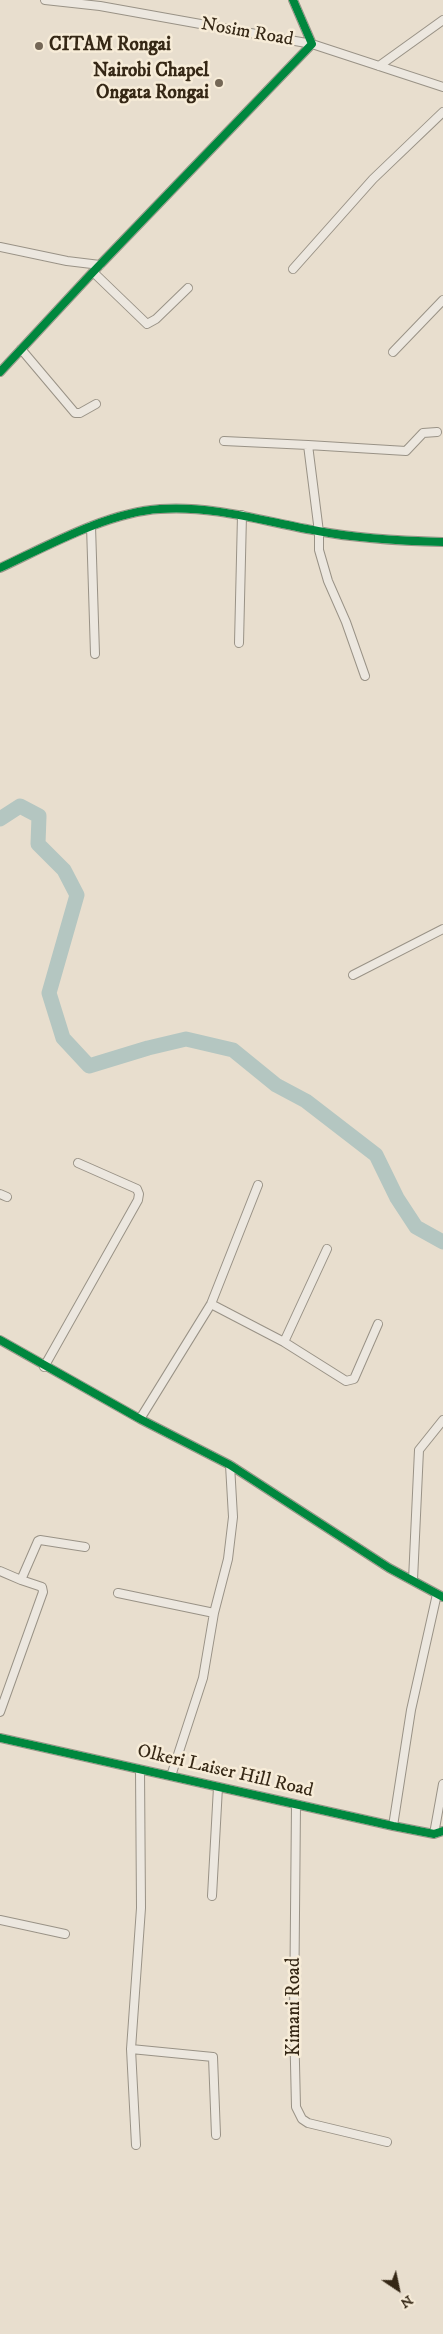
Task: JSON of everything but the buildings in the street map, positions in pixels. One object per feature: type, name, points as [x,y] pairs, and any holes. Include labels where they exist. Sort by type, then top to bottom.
[{"type":"street","name":"Nosim Road","points":[[45,0],[101,3],[312,44],[443,87]]},
{"type":"street","points":[[0,372],[93,272],[312,44],[292,0]]},
{"type":"street","points":[[379,66],[443,20]]},
{"type":"street","points":[[293,269],[373,179],[443,112]]},
{"type":"street","points":[[0,247],[66,261],[100,265]]},
{"type":"street","points":[[93,272],[147,324],[156,320],[188,288]]},
{"type":"street","points":[[393,352],[440,309],[443,300]]},
{"type":"street","points":[[21,349],[75,413],[80,413],[96,404]]},
{"type":"street","points":[[224,441],[406,452],[423,433],[437,432]]},
{"type":"street","points":[[308,445],[319,532],[319,550],[328,581],[346,622],[365,676]]},
{"type":"street","points":[[0,568],[91,526],[158,509],[183,508],[242,515],[319,532],[402,541],[443,542]]},
{"type":"street","points":[[240,643],[242,515]]},
{"type":"street","points":[[91,526],[95,654]]},
{"type":"street","points":[[353,975],[443,929]]},
{"type":"street","points":[[44,1367],[139,1194],[137,1189],[78,1163]]},
{"type":"street","points":[[140,1420],[212,1304],[258,1184]]},
{"type":"street","points":[[284,1342],[327,1249]]},
{"type":"street","points":[[212,1304],[284,1342],[346,1381],[354,1379],[378,1324]]},
{"type":"street","points":[[0,1340],[44,1367],[140,1420],[230,1465],[389,1568],[440,1596],[411,1710],[393,1826]]},
{"type":"street","points":[[413,1580],[419,1450],[443,1420]]},
{"type":"street","points":[[171,1776],[203,1678],[214,1613],[228,1559],[232,1517],[230,1465]]},
{"type":"street","points":[[21,1580],[40,1540],[85,1547]]},
{"type":"street","points":[[0,1571],[42,1587],[43,1592],[0,1712]]},
{"type":"street","points":[[118,1593],[214,1613]]},
{"type":"street","name":"Olkeri Laiser Hill Road","points":[[0,1738],[393,1826],[434,1834],[443,1832]]},
{"type":"street","points":[[136,2145],[131,2049],[141,1908],[140,1770]]},
{"type":"street","points":[[434,1834],[443,1784]]},
{"type":"street","points":[[212,1896],[218,1788]]},
{"type":"street","name":"Kimani Road","points":[[296,1805],[294,2021],[296,2107],[302,2119],[308,2123],[387,2142]]},
{"type":"street","points":[[0,1920],[65,1934]]},
{"type":"street","points":[[131,2049],[213,2057],[216,2135]]},
{"type":"waterway","points":[[0,819],[20,806],[39,816],[38,844],[64,870],[77,895],[49,993],[63,1038],[89,1066],[148,1048],[186,1039],[233,1050],[276,1085],[306,1101],[376,1155],[397,1198],[416,1227],[443,1242]]},
{"type":"cycle path","points":[[0,372],[93,272],[312,44],[293,0]]},
{"type":"cycle path","points":[[0,568],[99,523],[140,511],[160,509],[200,509],[349,536],[443,542]]},
{"type":"cycle path","points":[[0,1340],[140,1419],[230,1465],[389,1568],[443,1597]]},
{"type":"cycle path","points":[[0,1738],[393,1826],[434,1834],[443,1831]]},
{"type":"place","name":"CITAM Rongai","points":[[39,46]]},
{"type":"place","name":"Nairobi Chapel Ongata Rongai","points":[[219,83]]}]
